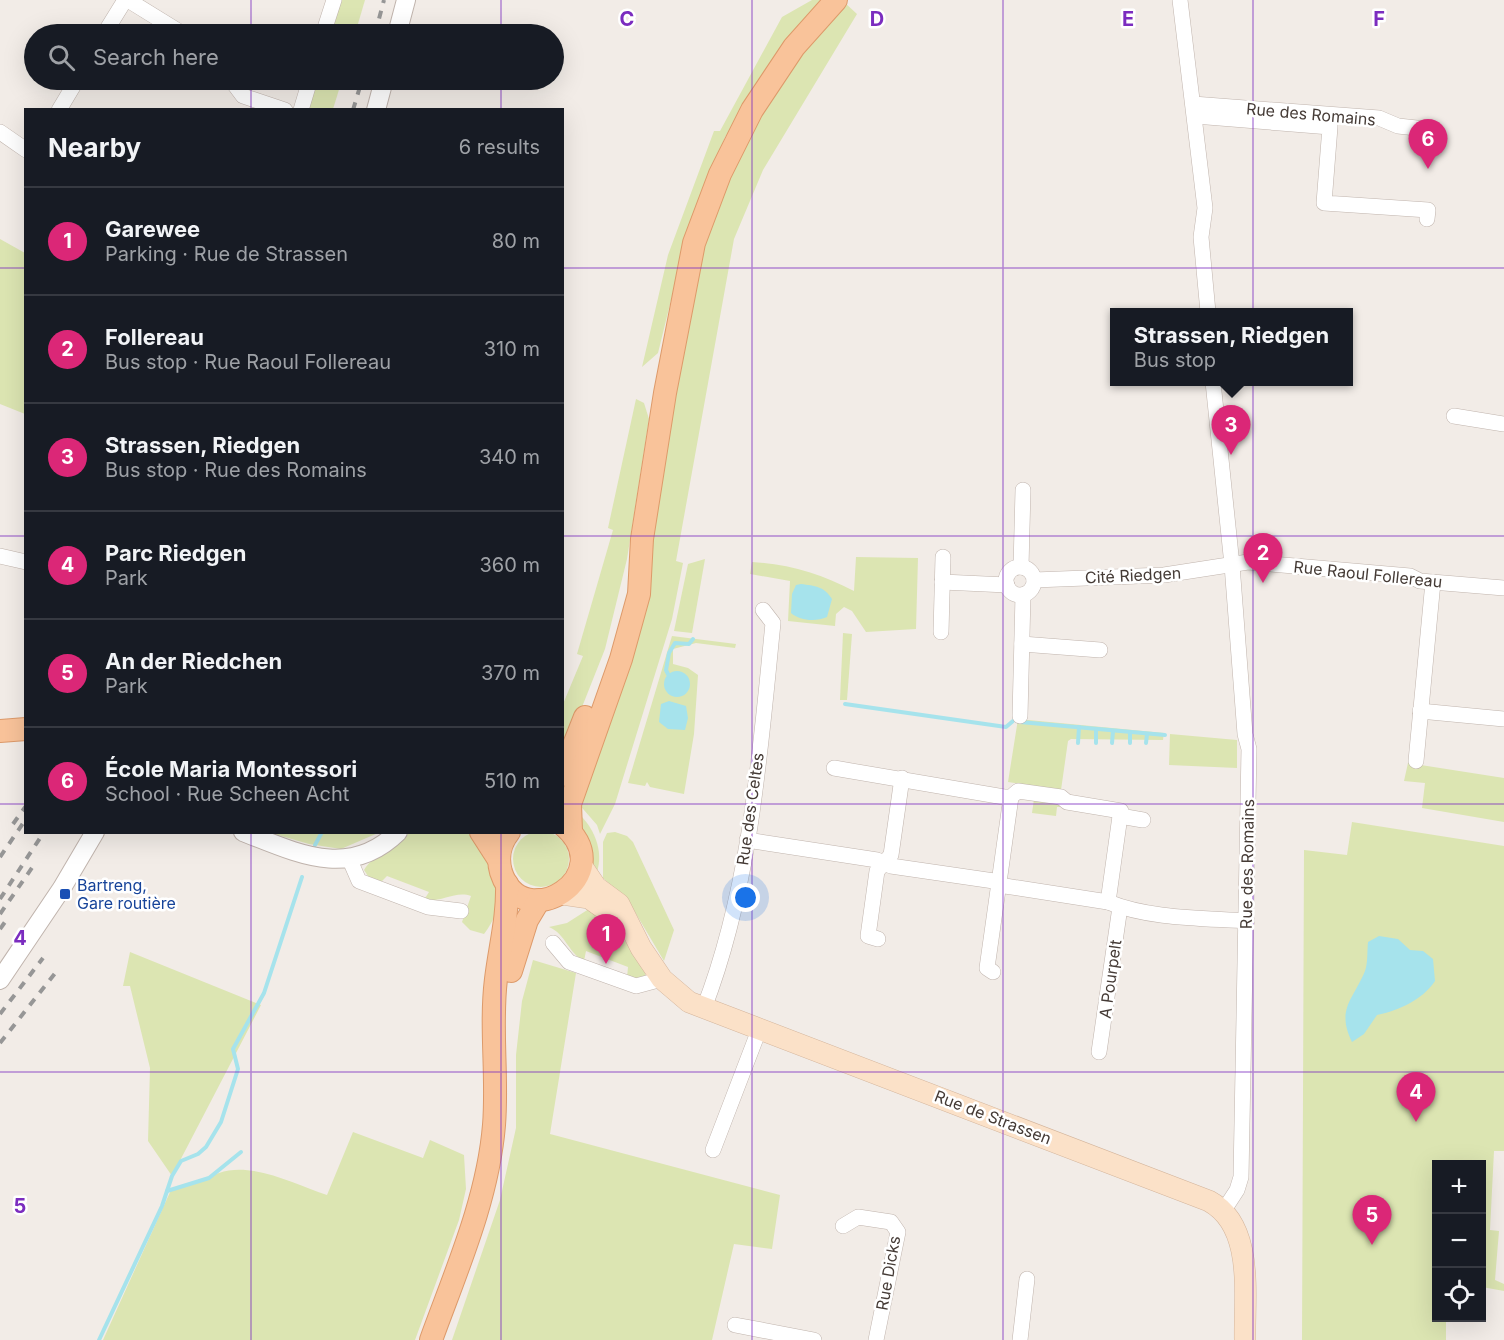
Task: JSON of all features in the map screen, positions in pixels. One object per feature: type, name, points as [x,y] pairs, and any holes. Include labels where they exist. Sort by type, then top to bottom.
[{"type":"main road","points":[[564,770],[609,657],[642,539],[686,274],[706,208],[752,110],[794,47],[836,0]]},
{"type":"main road","points":[[507,884],[527,898],[539,900],[562,894],[577,877],[581,865],[581,853],[567,827],[570,804],[621,659],[639,594],[642,539]]},
{"type":"main road","points":[[0,731],[24,729]]},
{"type":"main road","points":[[431,1340],[485,1179],[494,1125],[496,979],[508,912],[507,884],[499,860],[482,834]]},
{"type":"main road","points":[[499,860],[500,848],[508,834]]},
{"type":"main road","name":"Rue de Strassen","points":[[581,865],[596,887],[619,904],[641,948]]},
{"type":"main road","name":"Rue de Strassen","points":[[562,894],[589,898],[606,908],[641,948],[662,979],[689,1002],[1082,1151],[1209,1201],[1224,1210]]},
{"type":"main road","points":[[495,1064],[516,950],[527,920],[539,900]]},
{"type":"main road","points":[[1224,1210],[1238,1236],[1242,1252],[1245,1340]]},
{"type":"street","points":[[111,24],[127,0],[167,24]]},
{"type":"street","points":[[326,24],[334,0]]},
{"type":"street","points":[[400,24],[406,0]]},
{"type":"street","points":[[1180,0],[1205,208],[1201,237],[1208,308]]},
{"type":"street","points":[[60,108],[71,90]]},
{"type":"street","points":[[238,90],[243,96],[279,108]]},
{"type":"street","points":[[302,108],[307,90]]},
{"type":"street","points":[[377,108],[381,90]]},
{"type":"street","points":[[1194,110],[1330,127],[1324,203],[1428,210],[1427,219]]},
{"type":"street","name":"Rue des Romains","points":[[1194,110],[1379,118],[1398,126],[1426,129]]},
{"type":"street","points":[[0,132],[24,149]]},
{"type":"street","name":"Rue des Romains","points":[[1214,386],[1232,565],[1245,734],[1249,749],[1241,1177],[1237,1190],[1224,1210]]},
{"type":"street","points":[[1454,416],[1504,424]]},
{"type":"street","points":[[1021,567],[1023,490]]},
{"type":"street","points":[[0,556],[24,562]]},
{"type":"street","points":[[941,632],[943,557]]},
{"type":"street","name":"Rue Raoul Follereau","points":[[1232,565],[1248,562],[1308,567],[1410,576],[1433,582],[1504,588]]},
{"type":"street","name":"Cité Riedgen","points":[[1034,580],[1164,575],[1232,565]]},
{"type":"street","points":[[942,582],[1007,585],[1015,594],[1023,595],[1032,588],[1034,580],[1032,573],[1021,567]]},
{"type":"street","points":[[1007,585],[1010,572],[1021,567]]},
{"type":"street","points":[[1416,761],[1433,582]]},
{"type":"street","points":[[1020,716],[1023,595]]},
{"type":"street","name":"Rue des Celtes","points":[[704,1008],[725,950],[747,840],[773,623],[763,610]]},
{"type":"street","points":[[1022,644],[1100,650]]},
{"type":"street","points":[[1420,711],[1504,719]]},
{"type":"street","points":[[834,768],[1011,797]]},
{"type":"street","points":[[878,939],[867,936],[877,870],[891,855],[902,778]]},
{"type":"street","points":[[993,972],[987,968],[1011,797],[1018,791],[1061,797],[1067,802],[1120,811],[1120,816],[1143,819]]},
{"type":"street","name":"A Pourpelt","points":[[1099,1052],[1114,904],[1120,816]]},
{"type":"street","points":[[0,980],[62,888],[94,834]]},
{"type":"street","points":[[249,834],[315,858],[349,858],[373,851],[395,834]]},
{"type":"street","points":[[747,840],[1183,917],[1247,921]]},
{"type":"street","points":[[349,858],[359,881],[428,907],[461,911]]},
{"type":"street","points":[[553,942],[570,962],[636,986],[662,979]]},
{"type":"street","points":[[713,1150],[759,1030]]},
{"type":"street","name":"Rue Dicks","points":[[843,1226],[858,1217],[891,1222],[898,1232],[876,1340]]},
{"type":"street","points":[[1020,1340],[1027,1279]]},
{"type":"street","points":[[735,1325],[814,1340]]},
{"type":"green space","points":[[339,0],[365,0],[358,24],[332,24]]},
{"type":"green space","points":[[812,0],[823,0],[725,137],[686,239],[658,353],[642,367],[668,255],[714,131],[720,131],[782,17]]},
{"type":"green space","points":[[844,2],[857,14],[763,170],[734,239],[676,561],[683,563],[672,619],[615,804],[600,834],[597,825],[577,802],[593,752],[701,251],[732,165],[785,74]]},
{"type":"green space","points":[[312,90],[339,90],[333,108],[307,108]]},
{"type":"green space","points":[[0,239],[24,252],[24,414],[0,404]]},
{"type":"green space","points":[[636,399],[644,403],[649,419],[627,559],[605,649],[564,752],[564,702],[583,656],[577,654],[613,530],[608,528]]},
{"type":"green space","points":[[856,557],[918,558],[916,629],[866,632],[852,611],[844,607],[836,614],[835,626],[788,621],[790,581],[750,574],[752,562],[779,565],[817,575],[854,591]]},
{"type":"green space","points":[[705,559],[692,633],[674,631],[688,564]]},
{"type":"green space","points":[[843,633],[852,634],[847,700],[840,700]]},
{"type":"green space","points":[[672,636],[736,644],[735,648],[696,643],[673,649],[673,664],[688,668],[698,675],[694,734],[684,794],[650,787],[647,782],[645,786],[628,783]]},
{"type":"green space","points":[[1018,719],[1164,733],[1163,740],[1071,739],[1068,741],[1061,790],[1008,782]]},
{"type":"green space","points":[[1170,734],[1237,740],[1237,768],[1169,765]]},
{"type":"green space","points":[[1408,763],[1504,778],[1504,822],[1422,808],[1425,783],[1404,781]]},
{"type":"green space","points":[[1034,799],[1061,803],[1061,807],[1057,807],[1056,816],[1032,813]]},
{"type":"green space","points":[[579,814],[590,828],[597,843],[599,860],[595,877]]},
{"type":"green space","points":[[1352,822],[1504,846],[1504,1151],[1494,1151],[1490,1230],[1499,1231],[1495,1280],[1504,1284],[1504,1291],[1486,1288],[1486,1160],[1432,1160],[1432,1322],[1446,1322],[1446,1340],[1302,1340],[1304,850],[1347,855]]},
{"type":"green space","points":[[615,832],[627,836],[633,842],[674,930],[664,961],[629,902],[603,878],[603,842],[607,833]]},
{"type":"green space","points":[[274,834],[376,834],[341,849],[309,844]]},
{"type":"green space","points":[[408,834],[475,834],[497,883],[497,907],[493,920],[484,934],[470,930],[462,922],[471,896],[460,895],[424,900],[429,892],[387,876],[380,883],[370,879],[364,870],[368,864]]},
{"type":"green space","points":[[528,834],[554,834],[564,843],[568,854],[567,870],[561,879],[552,885],[541,887],[530,885],[521,879],[515,870],[513,859],[515,848],[521,839]]},
{"type":"green space","points":[[592,907],[609,920],[646,969],[645,977],[638,982],[627,978],[628,967],[586,951],[584,961],[579,958],[559,934],[549,927],[567,923]]},
{"type":"green space","points":[[130,952],[261,1005],[172,1176],[148,1141],[150,1068],[130,986],[123,986]]},
{"type":"green space","points":[[533,960],[576,973],[550,1134],[780,1195],[772,1249],[734,1244],[712,1340],[452,1340],[500,1200],[516,1128],[516,1055],[522,1001]]},
{"type":"green space","points":[[353,1132],[423,1158],[430,1140],[464,1155],[466,1189],[459,1220],[415,1340],[103,1340],[171,1190],[219,1173],[245,1170],[274,1176],[327,1195]]},
{"type":"water","points":[[796,585],[819,587],[826,591],[832,599],[827,617],[808,620],[791,613],[792,594]]},
{"type":"water","points":[[677,671],[686,675],[690,684],[686,693],[677,697],[668,693],[664,684],[668,675]]},
{"type":"water","points":[[669,701],[686,706],[688,718],[685,730],[668,729],[659,722],[661,704]]},
{"type":"water","points":[[1379,936],[1398,939],[1410,950],[1423,951],[1433,959],[1435,981],[1424,994],[1410,1003],[1377,1015],[1364,1034],[1352,1042],[1347,1031],[1348,1005],[1365,971],[1368,942]]},
{"type":"waterway","points":[[669,676],[666,670],[669,653],[675,643],[689,644],[693,639]]},
{"type":"waterway","points":[[845,704],[1006,727],[1013,721]]},
{"type":"waterway","points":[[1020,722],[1165,735]]},
{"type":"waterway","points":[[1078,743],[1079,727]]},
{"type":"waterway","points":[[1096,729],[1096,743]]},
{"type":"waterway","points":[[1112,743],[1113,731]]},
{"type":"waterway","points":[[1130,732],[1130,743]]},
{"type":"waterway","points":[[1146,743],[1147,734]]},
{"type":"waterway","points":[[315,845],[321,834]]},
{"type":"waterway","points":[[99,1340],[162,1206],[172,1176],[181,1161],[198,1154],[206,1147],[221,1122],[238,1069],[233,1049],[264,993],[302,877]]},
{"type":"waterway","points":[[167,1191],[209,1178],[241,1152]]},
{"type":"railway","points":[[378,24],[384,0]]},
{"type":"railway","points":[[354,108],[359,90]]},
{"type":"railway","points":[[13,824],[24,809]]},
{"type":"railway","points":[[0,857],[24,822]]},
{"type":"railway","points":[[0,899],[43,834]]},
{"type":"railway","points":[[0,914],[36,862]]},
{"type":"railway","points":[[0,929],[5,922]]},
{"type":"railway","points":[[0,1014],[43,958]]},
{"type":"railway","points":[[0,1043],[56,972]]},
{"type":"place","name":"École Maria Montessori","points":[[1428,169]]},
{"type":"place","name":"Strassen, Riedgen","points":[[1231,455]]},
{"type":"place","name":"Follereau","points":[[1263,583]]},
{"type":"place","name":"Bartreng, Gare routière","points":[[65,894]]},
{"type":"place","name":"Garewee","points":[[606,964]]},
{"type":"place","name":"Parc Riedgen","points":[[1416,1122]]},
{"type":"place","name":"An der Riedchen","points":[[1372,1245]]}]
